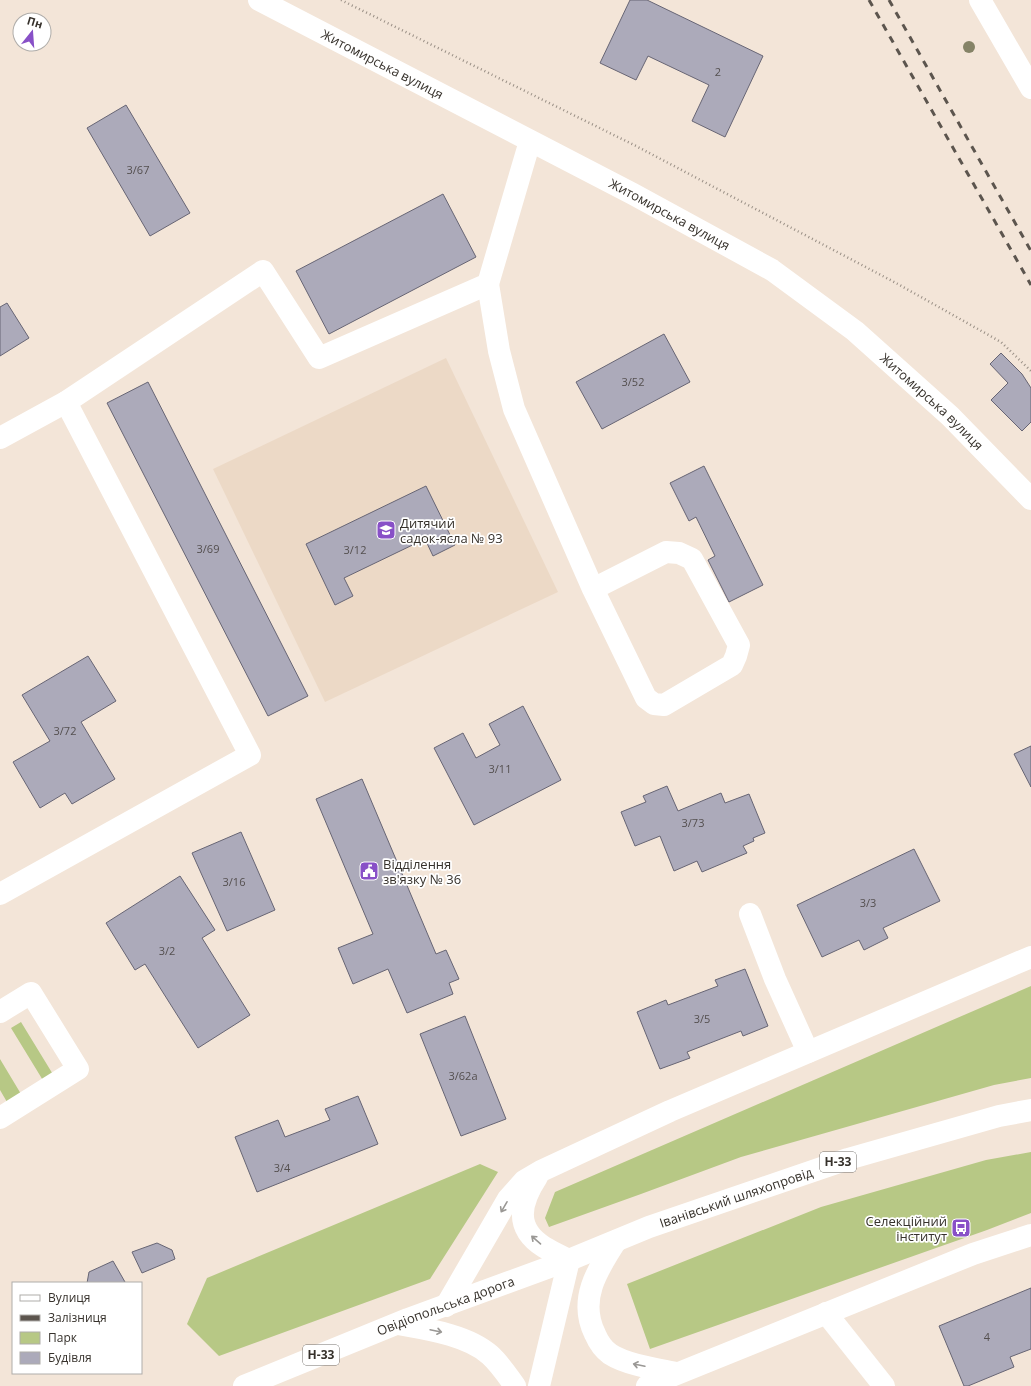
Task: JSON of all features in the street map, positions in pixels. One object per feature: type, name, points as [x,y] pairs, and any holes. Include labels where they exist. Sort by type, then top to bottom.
[{"type":"street","name":"Житомирська вулиця","points":[[259,0],[633,194],[772,270],[855,331],[950,416],[1031,499]]},
{"type":"street","points":[[980,0],[1031,88]]},
{"type":"street","points":[[530,141],[488,284],[499,350],[514,409],[593,589],[646,698],[654,704],[664,704],[732,665],[739,645],[692,559],[679,553],[666,552],[593,589]]},
{"type":"street","points":[[0,438],[66,402],[263,271],[319,358],[488,284]]},
{"type":"street","points":[[0,894],[250,754],[66,402]]},
{"type":"street","points":[[750,914],[775,979],[808,1052]]},
{"type":"street","points":[[446,1306],[508,1199],[524,1181],[541,1171],[670,1111],[1031,957]]},
{"type":"street","points":[[0,1012],[31,993],[78,1069],[0,1118]]},
{"type":"street","name":"Іванівський шляхопровід","points":[[649,1227],[848,1159],[999,1116],[1031,1110]]},
{"type":"street","points":[[540,1386],[569,1260],[543,1247],[530,1236],[524,1224],[522,1212],[526,1198],[541,1171]]},
{"type":"street","name":"Овідіопольська дорога","points":[[244,1386],[398,1324],[569,1260],[649,1227]]},
{"type":"street","points":[[647,1386],[973,1254],[1031,1235]]},
{"type":"street","points":[[616,1241],[604,1259],[595,1277],[590,1294],[587,1309],[591,1327],[598,1341],[609,1354],[633,1364],[677,1373]]},
{"type":"street","points":[[826,1313],[884,1386]]},
{"type":"street","points":[[398,1324],[446,1334],[469,1342],[489,1354],[504,1370],[515,1386]]},
{"type":"path","points":[[341,0],[636,146],[896,283],[1001,342],[1031,372]]},
{"type":"shaded area","name":"Дитячий садок-ясла № 93","points":[[446,358],[558,592],[325,702],[213,469]]},
{"type":"green space","points":[[1031,986],[1031,1078],[994,1085],[741,1157],[549,1227],[545,1218],[555,1192]]},
{"type":"green space","points":[[21,1022],[54,1076],[44,1082],[11,1028]]},
{"type":"green space","points":[[0,1059],[21,1094],[7,1102],[0,1090]]},
{"type":"green space","points":[[1031,1152],[1031,1213],[987,1230],[650,1349],[627,1284],[821,1207],[986,1160]]},
{"type":"green space","points":[[480,1164],[498,1172],[430,1279],[219,1356],[187,1324],[207,1278]]},
{"type":"building","points":[[630,0],[647,0],[763,56],[725,137],[692,121],[709,85],[648,56],[636,80],[600,63]]},
{"type":"building","points":[[126,105],[190,213],[150,236],[87,128]]},
{"type":"building","points":[[443,194],[476,257],[329,334],[296,271]]},
{"type":"building","points":[[7,303],[29,338],[0,356],[0,307]]},
{"type":"building","points":[[664,334],[690,382],[602,429],[576,382]]},
{"type":"building","points":[[1001,353],[1022,374],[1031,388],[1031,422],[1022,431],[991,400],[1008,383],[990,364]]},
{"type":"building","points":[[148,382],[308,696],[268,716],[107,403]]},
{"type":"building","points":[[704,466],[763,585],[729,602],[708,560],[715,556],[696,517],[689,521],[670,483]]},
{"type":"building","points":[[426,486],[455,545],[433,556],[425,539],[344,578],[353,596],[335,605],[306,544]]},
{"type":"building","points":[[88,656],[116,701],[81,722],[115,779],[72,804],[65,793],[40,808],[13,762],[50,741],[22,695]]},
{"type":"building","points":[[523,706],[561,780],[474,825],[434,748],[463,733],[476,758],[500,745],[489,724]]},
{"type":"building","points":[[1031,746],[1031,787],[1014,754]]},
{"type":"building","points":[[362,779],[436,954],[446,950],[459,979],[449,983],[453,994],[407,1013],[388,969],[353,984],[338,948],[373,934],[316,799]]},
{"type":"building","points":[[667,786],[678,811],[721,793],[725,803],[749,794],[765,833],[753,838],[754,841],[743,846],[747,853],[702,872],[697,861],[674,871],[660,836],[635,846],[621,812],[646,802],[643,796]]},
{"type":"building","points":[[241,832],[275,910],[227,931],[192,853]]},
{"type":"building","points":[[914,849],[940,901],[883,928],[888,938],[864,950],[859,940],[822,957],[797,905]]},
{"type":"building","points":[[180,876],[215,930],[202,938],[250,1015],[198,1048],[145,964],[135,970],[106,923]]},
{"type":"building","points":[[745,969],[768,1026],[743,1036],[741,1031],[687,1052],[690,1058],[660,1069],[637,1012],[666,1000],[668,1005],[718,986],[715,980]]},
{"type":"building","points":[[465,1016],[506,1119],[461,1136],[420,1034]]},
{"type":"building","points":[[358,1096],[378,1144],[257,1192],[235,1137],[278,1120],[285,1137],[330,1120],[325,1109]]},
{"type":"building","points":[[157,1243],[172,1250],[175,1259],[142,1273],[132,1252]]},
{"type":"building","points":[[113,1261],[125,1282],[87,1282],[89,1272]]},
{"type":"building","points":[[1031,1288],[1031,1349],[1010,1357],[1014,1367],[968,1386],[964,1386],[939,1326]]},
{"type":"railway","points":[[869,0],[1031,285]]},
{"type":"railway","points":[[889,0],[1031,251]]},
{"type":"place","name":"Дитячий садок-ясла № 93","points":[[386,530]]},
{"type":"place","name":"Відділення зв'язку № 36","points":[[369,871]]},
{"type":"place","name":"Селекційний інститут","points":[[961,1228]]}]
